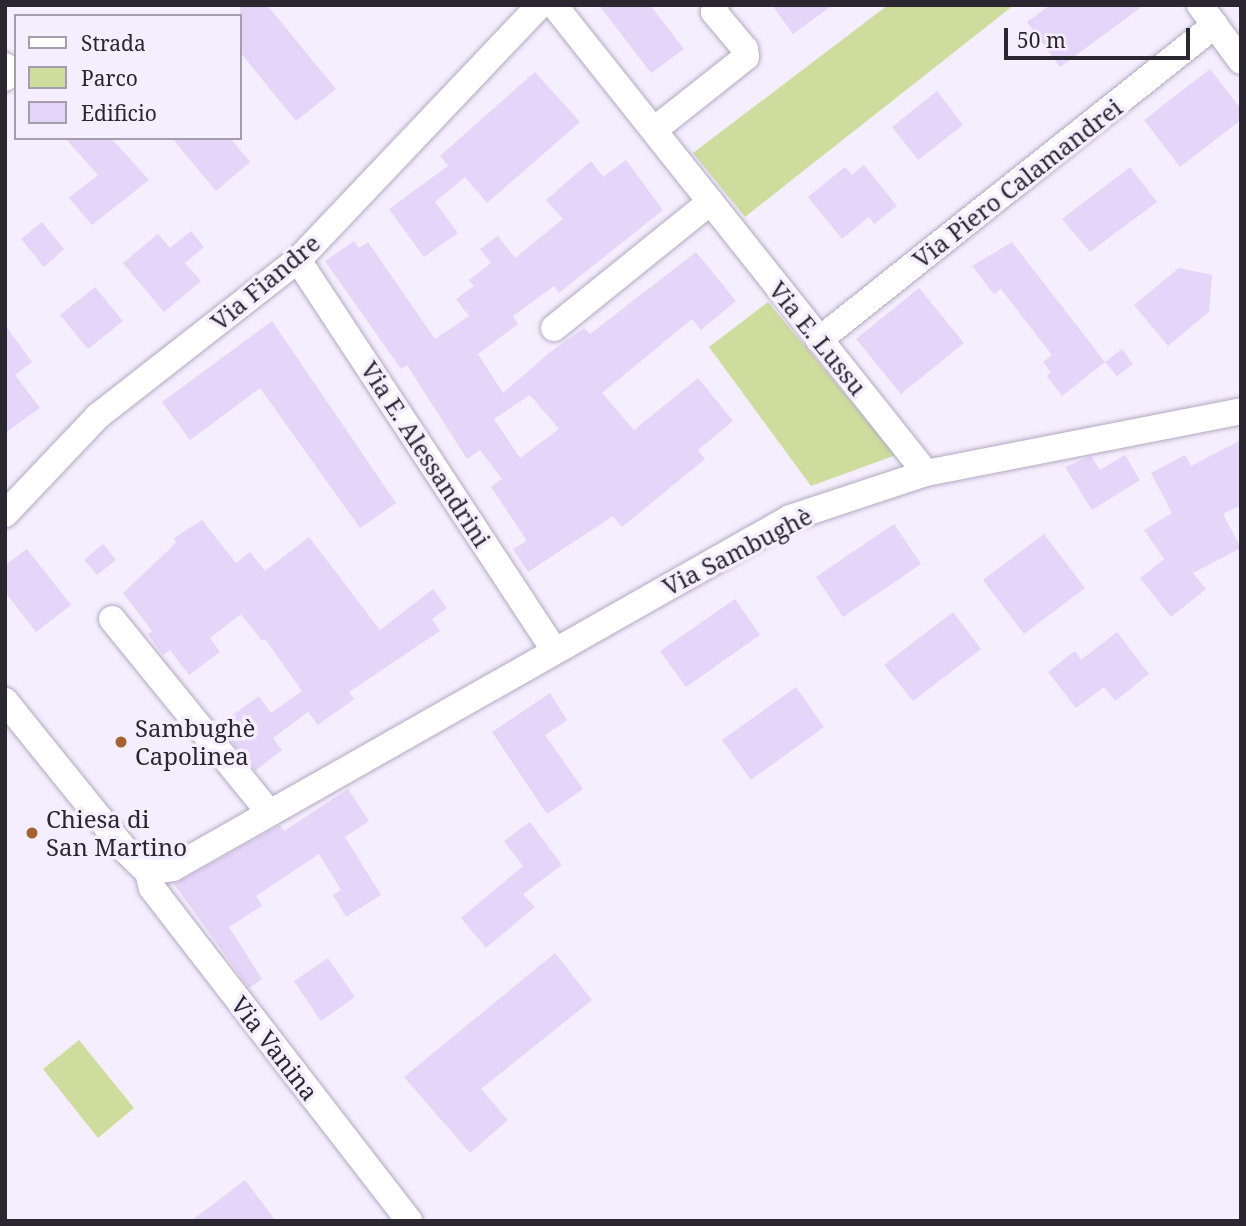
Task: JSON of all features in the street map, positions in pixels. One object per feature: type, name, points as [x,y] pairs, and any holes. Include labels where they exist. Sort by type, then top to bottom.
[{"type":"street","name":"Via Fiandre","points":[[5,514],[98,416],[298,260],[540,5]]},
{"type":"street","name":"Via E. Lussu","points":[[554,5],[926,474]]},
{"type":"street","points":[[654,130],[746,57],[745,49],[714,12],[716,5]]},
{"type":"street","points":[[1207,15],[1241,61]]},
{"type":"street","name":"Via Piero Calamandrei","points":[[819,340],[1207,15]]},
{"type":"street","points":[[5,66],[11,73],[5,78]]},
{"type":"street","points":[[554,328],[710,202]]},
{"type":"street","name":"Via E. Alessandrini","points":[[298,260],[554,649]]},
{"type":"street","name":"Via Sambughè","points":[[148,872],[173,868],[349,765],[790,518],[926,474],[1241,411]]},
{"type":"street","points":[[112,619],[268,811]]},
{"type":"street","points":[[5,701],[126,851],[148,872]]},
{"type":"street","name":"Via Vanina","points":[[148,872],[152,888],[410,1221]]},
{"type":"green space","points":[[888,5],[1014,5],[745,217],[693,153]]},
{"type":"green space","points":[[768,302],[896,455],[811,486],[709,347]]},
{"type":"green space","points":[[79,1040],[134,1108],[98,1138],[43,1069]]},
{"type":"building","points":[[240,5],[267,5],[336,89],[296,121],[242,54]]},
{"type":"building","points":[[599,5],[650,5],[684,49],[651,73]]},
{"type":"building","points":[[772,5],[833,5],[793,34]]},
{"type":"building","points":[[1050,5],[1144,5],[1060,67],[1027,22]]},
{"type":"building","points":[[1210,69],[1241,109],[1241,120],[1180,167],[1144,120]]},
{"type":"building","points":[[535,72],[580,122],[487,203],[465,177],[435,202],[458,233],[424,257],[389,209],[448,166],[440,156]]},
{"type":"building","points":[[937,91],[963,125],[918,160],[892,127]]},
{"type":"building","points":[[67,140],[113,140],[149,180],[92,225],[69,198],[98,175]]},
{"type":"building","points":[[174,140],[232,140],[250,162],[216,191]]},
{"type":"building","points":[[626,160],[663,210],[559,293],[554,286],[513,316],[518,324],[478,354],[503,393],[549,353],[584,328],[590,334],[696,252],[736,301],[701,330],[692,319],[602,393],[634,430],[698,378],[733,421],[698,450],[705,459],[622,527],[613,516],[528,572],[513,549],[527,541],[491,487],[502,479],[480,450],[467,459],[407,365],[401,369],[325,261],[354,241],[359,248],[368,242],[435,339],[469,316],[456,299],[474,286],[469,280],[491,263],[480,249],[498,236],[515,258],[563,219],[546,200],[591,161],[603,177]],"holes":[[[530,395],[559,429],[520,458],[494,419]]]},
{"type":"building","points":[[864,165],[897,206],[874,224],[869,217],[842,239],[808,197],[845,167],[852,175]]},
{"type":"building","points":[[1130,167],[1157,202],[1090,252],[1062,219]]},
{"type":"building","points":[[42,222],[64,249],[44,267],[21,239]]},
{"type":"building","points":[[191,231],[204,247],[185,263],[201,281],[164,312],[123,263],[158,234],[170,248]]},
{"type":"building","points":[[1012,242],[1105,362],[1062,396],[1047,376],[1051,372],[1043,362],[1052,355],[1001,289],[994,294],[972,266]]},
{"type":"building","points":[[1179,268],[1212,275],[1209,312],[1168,346],[1134,305]]},
{"type":"building","points":[[95,287],[123,321],[88,349],[60,315]]},
{"type":"building","points":[[919,288],[964,343],[901,394],[856,339]]},
{"type":"building","points":[[272,321],[396,503],[360,528],[260,388],[190,440],[162,402]]},
{"type":"building","points":[[5,325],[32,362],[15,375],[40,408],[5,433]]},
{"type":"building","points":[[1122,349],[1133,364],[1117,376],[1105,362]]},
{"type":"building","points":[[1241,440],[1241,505],[1223,514],[1241,548],[1193,573],[1206,589],[1171,617],[1140,578],[1164,559],[1144,530],[1172,513],[1151,473],[1185,455],[1191,466]]},
{"type":"building","points":[[1125,455],[1140,480],[1092,510],[1065,467],[1091,456],[1100,470]]},
{"type":"building","points":[[202,520],[236,563],[250,552],[265,571],[309,537],[380,630],[433,589],[447,608],[432,619],[440,631],[349,692],[354,699],[318,725],[308,712],[273,738],[282,750],[255,771],[219,725],[259,696],[271,713],[302,691],[265,639],[262,641],[241,614],[210,638],[220,652],[189,675],[170,650],[163,655],[148,634],[152,631],[123,593],[176,543],[174,538]]},
{"type":"building","points":[[894,524],[921,564],[843,617],[816,577]]},
{"type":"building","points":[[1044,534],[1085,588],[1024,634],[983,580]]},
{"type":"building","points":[[103,544],[116,560],[97,575],[84,560]]},
{"type":"building","points":[[27,549],[71,605],[36,632],[5,592],[5,565]]},
{"type":"building","points":[[735,599],[760,635],[686,687],[660,651]]},
{"type":"building","points":[[953,612],[981,649],[913,701],[884,665]]},
{"type":"building","points":[[1117,632],[1149,674],[1115,701],[1104,687],[1076,708],[1048,672],[1075,651],[1081,660]]},
{"type":"building","points":[[796,687],[824,727],[751,780],[722,740]]},
{"type":"building","points":[[550,693],[567,720],[545,735],[583,789],[547,814],[492,732]]},
{"type":"building","points":[[348,789],[369,821],[345,837],[381,895],[346,917],[333,895],[341,890],[319,854],[256,896],[262,906],[229,927],[262,979],[249,988],[174,884],[280,825],[284,831]]},
{"type":"building","points":[[530,822],[562,865],[523,894],[535,907],[486,948],[461,918],[523,866],[504,841]]},
{"type":"building","points":[[555,953],[592,1000],[481,1089],[508,1120],[470,1153],[404,1077]]},
{"type":"building","points":[[328,958],[355,997],[321,1021],[294,981]]},
{"type":"building","points":[[245,1180],[276,1221],[191,1221]]},
{"type":"place","name":"Sambughè Capolinea","points":[[121,742]]},
{"type":"place","name":"Chiesa di San Martino","points":[[32,833]]}]
